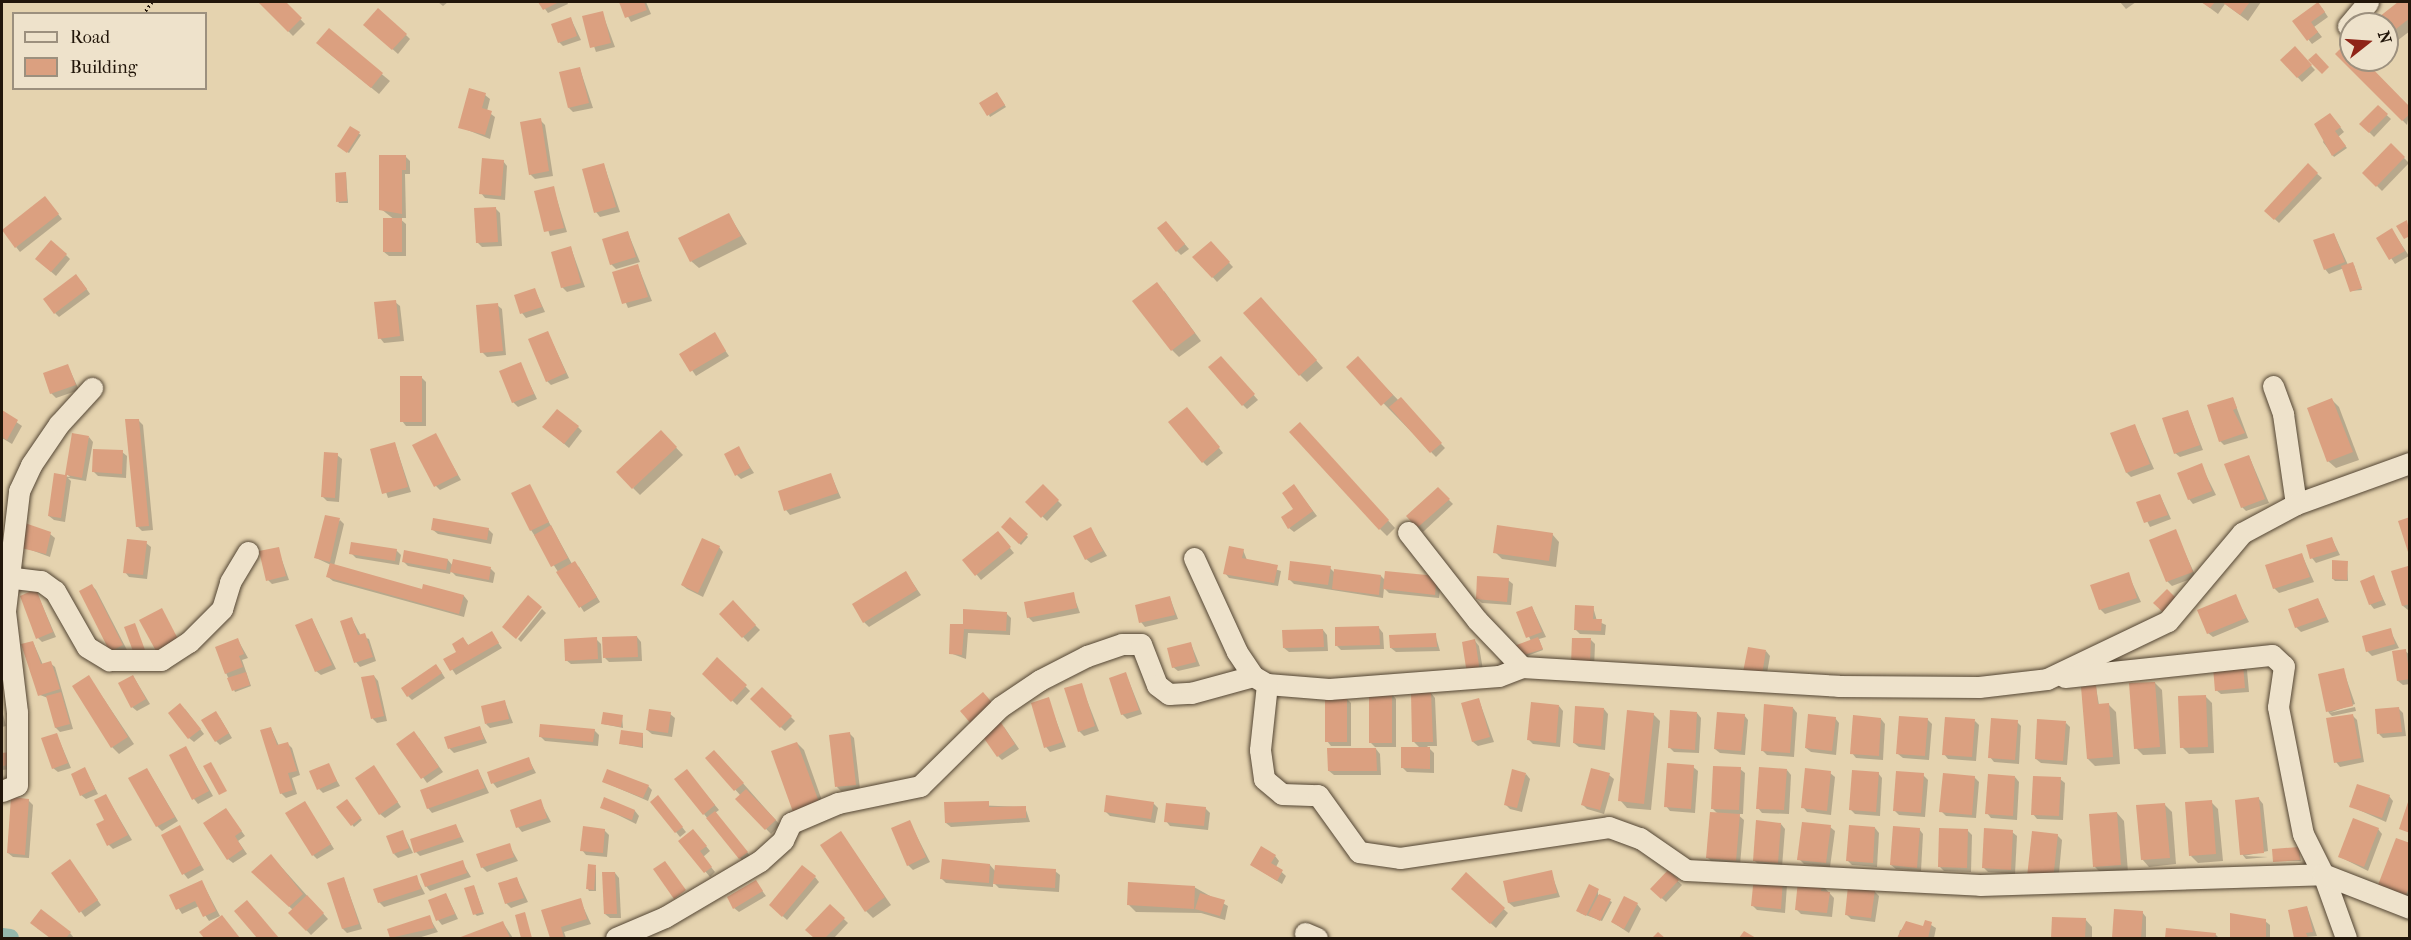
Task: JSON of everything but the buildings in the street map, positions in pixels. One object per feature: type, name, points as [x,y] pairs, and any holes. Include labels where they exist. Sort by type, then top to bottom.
[{"type":"street","points":[[2273,386],[2283,414],[2296,504]]},
{"type":"street","points":[[2,791],[17,785],[17,712],[7,651],[6,577],[19,491],[31,465],[92,388]]},
{"type":"street","points":[[2047,679],[2168,621],[2242,533],[2296,504],[2409,463]]},
{"type":"street","points":[[1408,532],[1477,620],[1521,667]]},
{"type":"street","points":[[6,577],[41,581],[55,591],[87,647],[109,660],[161,660],[189,642],[222,609],[230,582],[248,552]]},
{"type":"street","points":[[1194,558],[1237,652],[1260,680],[1260,750],[1264,779],[1282,794],[1318,795],[1359,852],[1400,858],[1609,828],[1640,838],[1686,870],[1980,885],[2323,874],[2409,908]]},
{"type":"street","points":[[616,939],[665,917],[760,861],[783,840],[791,823],[838,803],[920,786],[1000,707],[1087,656],[1122,644],[1141,645],[1157,685],[1169,694],[1191,693],[1260,680],[1329,689],[1499,676],[1521,667],[1838,686],[1979,687],[2272,655],[2284,666],[2278,707],[2303,834],[2323,874],[2346,939]]},
{"type":"waterway","points":[[2,937],[10,938]]}]
